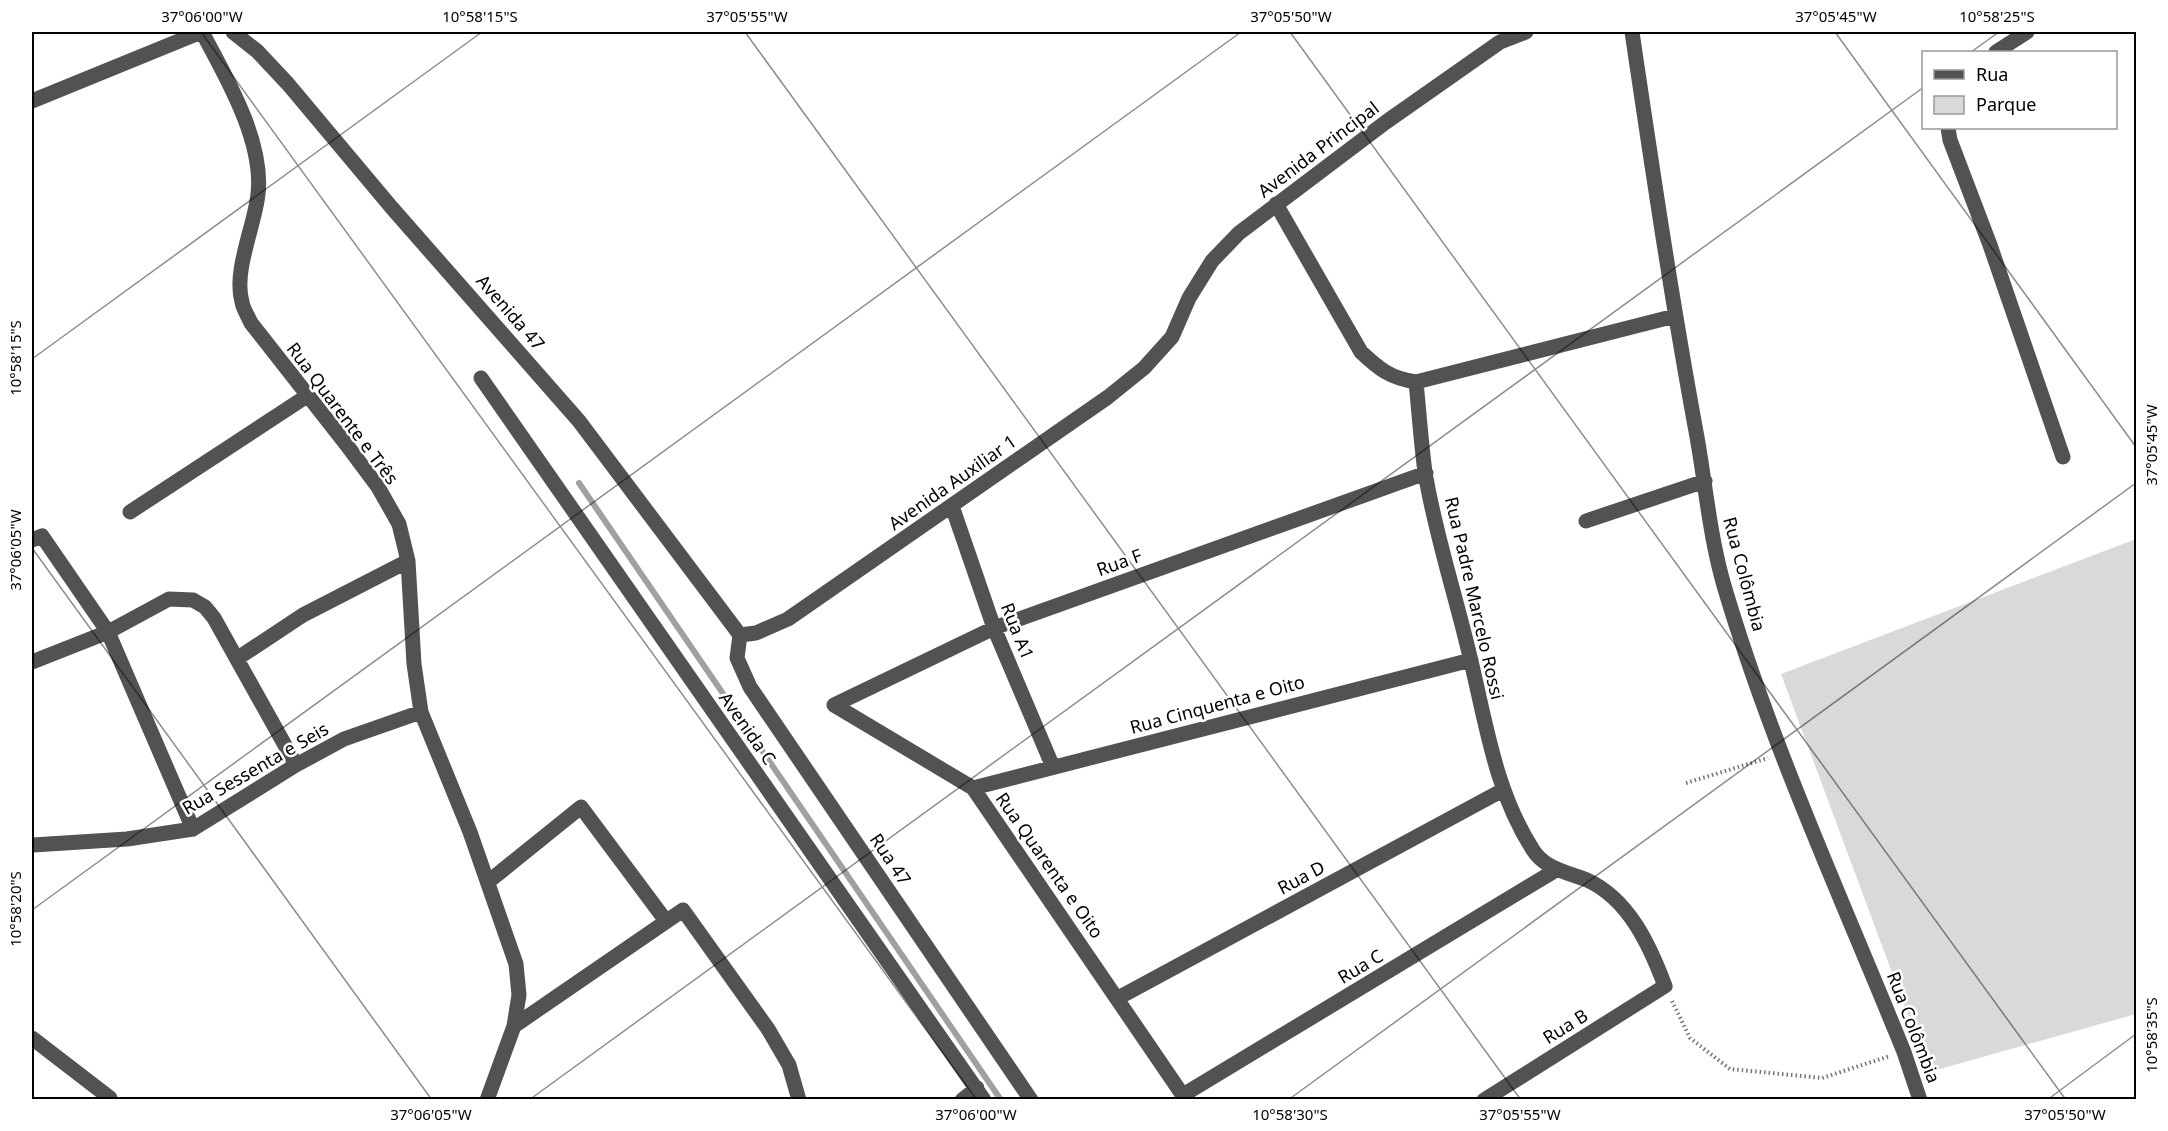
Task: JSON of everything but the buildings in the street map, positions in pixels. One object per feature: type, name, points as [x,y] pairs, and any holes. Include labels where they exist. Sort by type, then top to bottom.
[{"type":"street","points":[[32,101],[202,32]]},
{"type":"street","name":"Rua Quarente e Três","points":[[202,32],[237,100],[257,167],[258,193],[241,282],[241,301],[251,323],[378,487],[399,524],[408,561],[414,664],[421,712],[488,882],[516,964],[519,995],[514,1026],[487,1100]]},
{"type":"street","name":"Avenida 47","points":[[233,32],[257,51],[288,84],[392,208],[579,421],[740,635]]},
{"type":"street","name":"Avenida Principal","points":[[1172,337],[1190,298],[1212,261],[1239,233],[1386,122],[1500,42],[1526,32]]},
{"type":"street","name":"Rua Colômbia","points":[[1632,32],[1675,316],[1705,481],[1711,535],[1725,589],[1783,754],[1904,1052],[1920,1100]]},
{"type":"street","points":[[1998,51],[2027,32]]},
{"type":"street","points":[[1948,129],[1950,140],[1990,245],[2063,457]]},
{"type":"street","points":[[1276,204],[1361,352],[1376,366],[1396,379],[1416,382],[1675,316]]},
{"type":"street","name":"Avenida Auxiliar 1","points":[[740,635],[756,633],[788,619],[952,506],[1108,397],[1144,369],[1172,337]]},
{"type":"street","name":"Avenida C","points":[[481,378],[981,1094]]},
{"type":"street","name":"Rua Padre Marcelo Rossi","points":[[1416,382],[1426,473],[1483,718],[1503,790],[1520,829],[1535,853],[1556,870],[1587,881],[1614,897],[1651,948],[1665,986]]},
{"type":"street","points":[[130,512],[307,396]]},
{"type":"street","name":"Rua F","points":[[834,705],[994,628],[1426,473]]},
{"type":"street","points":[[1586,521],[1705,481]]},
{"type":"street","name":"Rua A1","points":[[952,506],[994,628],[1053,767]]},
{"type":"street","points":[[32,540],[42,536],[108,632],[193,829]]},
{"type":"street","points":[[238,658],[303,615],[408,561]]},
{"type":"street","points":[[32,662],[108,632],[169,599],[193,600],[205,607],[214,618],[296,765]]},
{"type":"street","name":"Rua 47","points":[[740,635],[737,658],[750,687],[1031,1100]]},
{"type":"street","name":"Rua Cinquenta e Oito","points":[[973,788],[1471,660]]},
{"type":"street","name":"Rua Quarenta e Oito","points":[[834,705],[973,788],[1185,1097]]},
{"type":"street","name":"Rua Sessenta e Seis","points":[[32,844],[127,839],[193,829],[296,765],[344,739],[421,712]]},
{"type":"street","name":"Rua D","points":[[1118,998],[1503,790]]},
{"type":"street","points":[[488,882],[581,807],[666,921]]},
{"type":"street","name":"Rua C","points":[[1185,1097],[1556,870]]},
{"type":"street","points":[[514,1026],[683,910],[768,1029],[789,1065],[799,1100]]},
{"type":"street","name":"Rua B","points":[[1484,1100],[1665,986]]},
{"type":"street","points":[[32,1038],[110,1098]]},
{"type":"street","points":[[962,1100],[981,1094]]},
{"type":"path","points":[[1686,783],[1783,754]]},
{"type":"path","points":[[1665,986],[1690,1038],[1730,1070],[1822,1078],[1904,1052]]},
{"type":"green space","points":[[2136,539],[2136,1014],[1929,1072],[1781,674]]},
{"type":"waterway","points":[[579,483],[1001,1100]]}]
